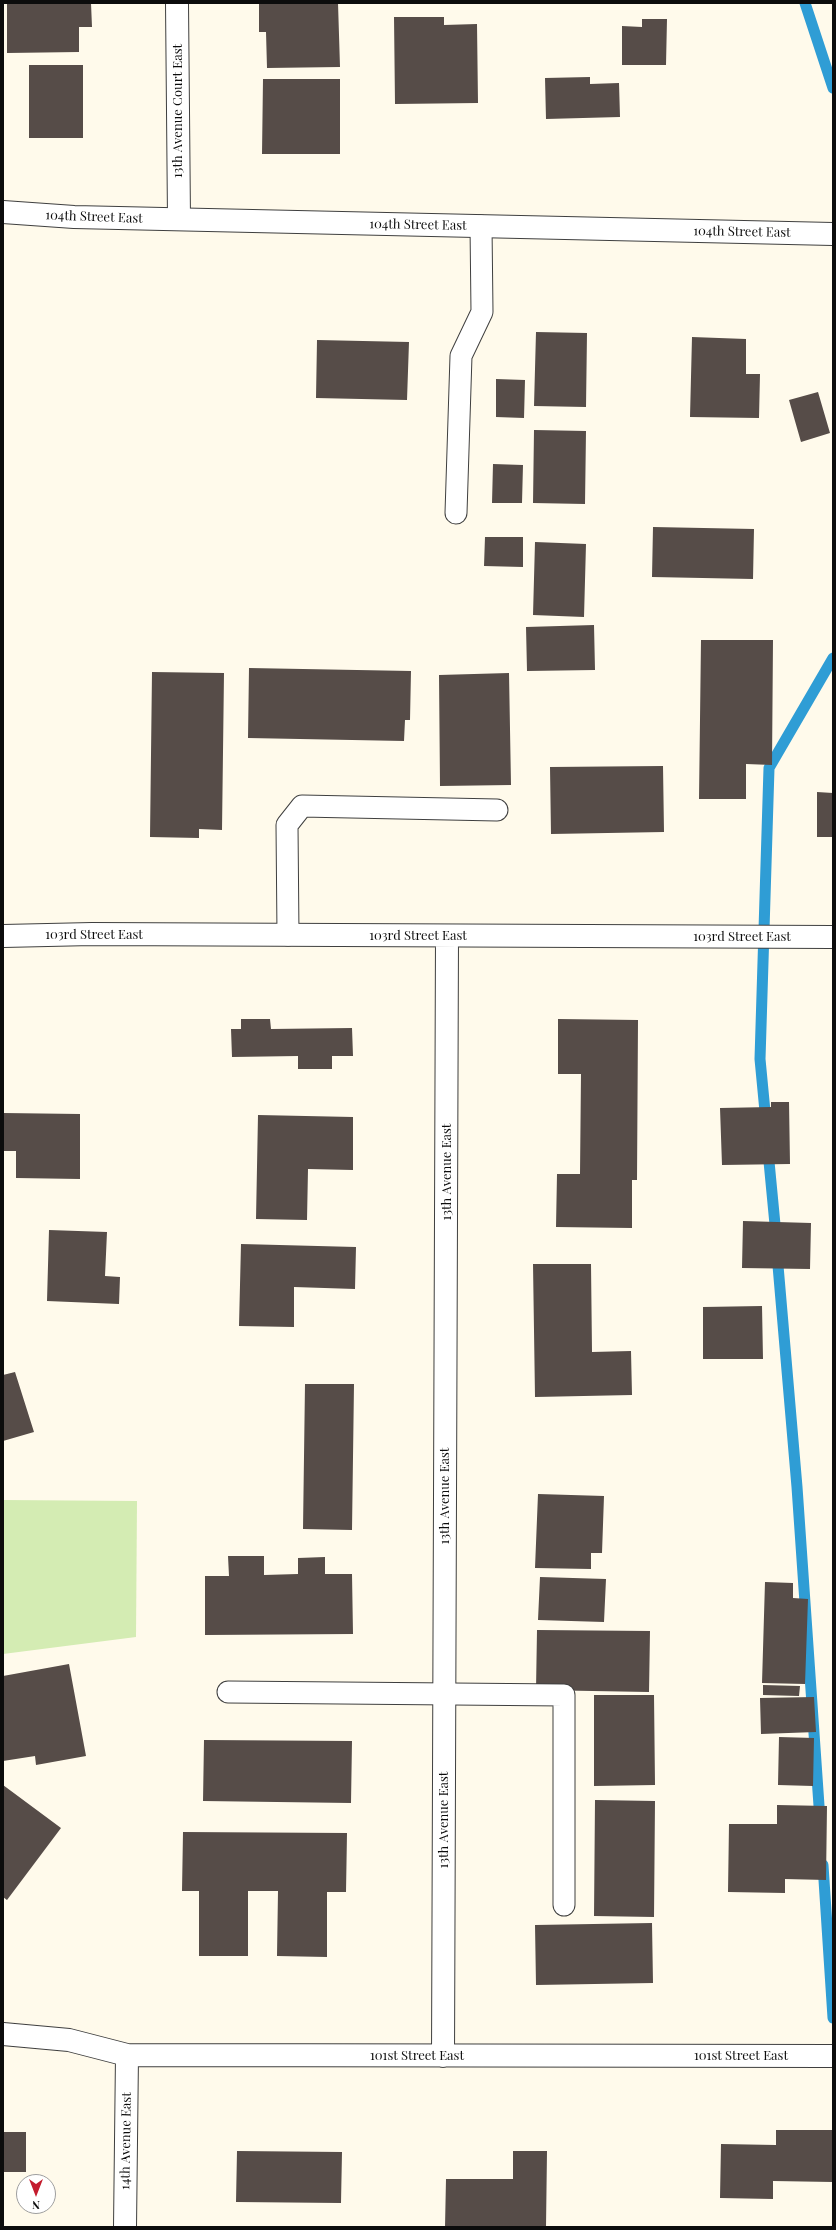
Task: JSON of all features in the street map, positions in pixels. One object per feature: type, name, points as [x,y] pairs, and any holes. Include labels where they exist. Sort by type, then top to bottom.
[{"type":"street","name":"13th Avenue Court East","points":[[177,3],[179,220]]},
{"type":"street","name":"104th Street East","points":[[3,212],[74,217],[179,220],[833,234]]},
{"type":"street","name":"103rd Street East","points":[[3,936],[92,934],[833,937]]},
{"type":"street","name":"13th Avenue East","points":[[443,2056],[448,936]]},
{"type":"street","name":"101st Street East","points":[[3,2034],[69,2040],[127,2055],[833,2056]]},
{"type":"street","name":"14th Avenue East","points":[[125,2227],[127,2055]]},
{"type":"lane","points":[[456,512],[461,356],[482,312],[481,226]]},
{"type":"lane","points":[[288,935],[287,825],[302,806],[497,810]]},
{"type":"lane","points":[[228,1692],[564,1695],[564,1905]]},
{"type":"green space","points":[[3,1500],[137,1501],[136,1637],[3,1654]]},
{"type":"building","points":[[7,3],[91,3],[92,27],[79,27],[79,52],[7,53]]},
{"type":"building","points":[[259,3],[338,3],[340,67],[267,68],[266,32],[259,32]]},
{"type":"building","points":[[394,17],[444,17],[444,25],[477,24],[478,103],[395,104]]},
{"type":"building","points":[[642,19],[667,19],[666,65],[622,65],[622,26],[642,27]]},
{"type":"building","points":[[29,65],[83,65],[83,138],[29,138]]},
{"type":"building","points":[[590,77],[590,84],[619,83],[620,117],[546,119],[545,78]]},
{"type":"building","points":[[263,79],[340,79],[340,154],[262,154]]},
{"type":"building","points":[[536,332],[587,333],[586,407],[534,406]]},
{"type":"building","points":[[692,337],[746,339],[746,374],[760,374],[759,418],[690,417]]},
{"type":"building","points":[[317,340],[409,342],[407,400],[316,398]]},
{"type":"building","points":[[496,379],[525,380],[524,418],[496,417]]},
{"type":"building","points":[[818,392],[830,433],[801,442],[789,400]]},
{"type":"building","points":[[534,430],[586,431],[585,504],[533,503]]},
{"type":"building","points":[[493,464],[523,465],[522,503],[492,503]]},
{"type":"building","points":[[653,527],[754,529],[753,579],[652,577]]},
{"type":"building","points":[[485,537],[523,537],[523,567],[484,566]]},
{"type":"building","points":[[535,542],[586,544],[584,617],[533,615]]},
{"type":"building","points":[[594,625],[595,670],[527,671],[526,627]]},
{"type":"building","points":[[701,640],[773,640],[772,765],[746,764],[746,799],[699,799]]},
{"type":"building","points":[[249,668],[411,671],[410,720],[405,720],[404,741],[248,738]]},
{"type":"building","points":[[152,672],[224,673],[222,830],[199,829],[199,838],[150,837]]},
{"type":"building","points":[[509,673],[511,785],[440,786],[439,675]]},
{"type":"building","points":[[663,766],[664,832],[551,834],[550,767]]},
{"type":"building","points":[[817,792],[833,793],[833,837],[817,837]]},
{"type":"building","points":[[241,1019],[270,1019],[271,1029],[352,1028],[353,1056],[332,1056],[332,1069],[298,1069],[298,1056],[232,1057],[231,1029],[241,1029]]},
{"type":"building","points":[[558,1019],[638,1020],[637,1180],[632,1180],[632,1228],[556,1227],[557,1174],[580,1174],[581,1074],[558,1074]]},
{"type":"building","points":[[771,1102],[789,1102],[790,1164],[722,1165],[720,1108],[771,1107]]},
{"type":"building","points":[[3,1113],[80,1114],[80,1179],[16,1178],[16,1151],[3,1151]]},
{"type":"building","points":[[258,1115],[353,1117],[353,1170],[308,1169],[307,1220],[256,1219]]},
{"type":"building","points":[[743,1221],[811,1223],[810,1269],[742,1268]]},
{"type":"building","points":[[49,1230],[107,1232],[105,1276],[120,1277],[119,1304],[47,1301]]},
{"type":"building","points":[[241,1244],[356,1247],[355,1289],[294,1287],[294,1327],[239,1326]]},
{"type":"building","points":[[533,1264],[591,1264],[592,1352],[631,1351],[632,1395],[535,1397]]},
{"type":"building","points":[[762,1306],[763,1359],[703,1359],[703,1307]]},
{"type":"building","points":[[15,1372],[34,1432],[3,1441],[3,1375]]},
{"type":"building","points":[[305,1384],[354,1384],[352,1530],[303,1529]]},
{"type":"building","points":[[538,1494],[604,1496],[602,1553],[591,1553],[591,1569],[535,1568]]},
{"type":"building","points":[[228,1556],[264,1556],[264,1575],[298,1574],[298,1558],[325,1557],[325,1574],[352,1574],[353,1634],[205,1635],[205,1576],[229,1576]]},
{"type":"building","points":[[540,1577],[606,1579],[604,1622],[538,1620]]},
{"type":"building","points":[[765,1582],[793,1583],[793,1598],[808,1599],[805,1684],[762,1683]]},
{"type":"building","points":[[537,1630],[650,1631],[649,1692],[536,1690]]},
{"type":"building","points":[[69,1664],[86,1756],[36,1765],[35,1756],[3,1761],[3,1676]]},
{"type":"building","points":[[763,1685],[800,1686],[799,1696],[763,1695]]},
{"type":"building","points":[[594,1695],[654,1695],[655,1785],[594,1786]]},
{"type":"building","points":[[814,1697],[816,1732],[761,1734],[760,1698]]},
{"type":"building","points":[[779,1737],[814,1738],[813,1786],[778,1785]]},
{"type":"building","points":[[204,1740],[352,1741],[351,1803],[203,1801]]},
{"type":"building","points":[[3,1785],[61,1828],[7,1900],[3,1897]]},
{"type":"building","points":[[595,1800],[655,1801],[654,1917],[594,1916]]},
{"type":"building","points":[[777,1805],[827,1806],[826,1880],[785,1879],[785,1893],[728,1892],[729,1824],[777,1824]]},
{"type":"building","points":[[183,1832],[347,1833],[346,1892],[327,1892],[327,1957],[277,1956],[278,1891],[248,1891],[248,1956],[199,1956],[199,1891],[182,1891]]},
{"type":"building","points":[[652,1923],[653,1983],[536,1985],[535,1925]]},
{"type":"building","points":[[776,2130],[833,2130],[833,2182],[773,2181],[773,2199],[720,2198],[721,2144],[776,2145]]},
{"type":"building","points":[[3,2132],[26,2132],[26,2172],[3,2172]]},
{"type":"building","points":[[237,2151],[342,2152],[341,2203],[236,2202]]},
{"type":"building","points":[[513,2151],[547,2151],[546,2227],[445,2227],[446,2179],[513,2179]]},
{"type":"waterway","points":[[805,3],[833,88]]},
{"type":"waterway","points":[[766,1122],[760,1059],[769,768],[833,658]]},
{"type":"waterway","points":[[768,1151],[776,1235]]},
{"type":"waterway","points":[[777,1254],[797,1487],[820,1820]]},
{"type":"waterway","points":[[823,1865],[833,2018]]}]
